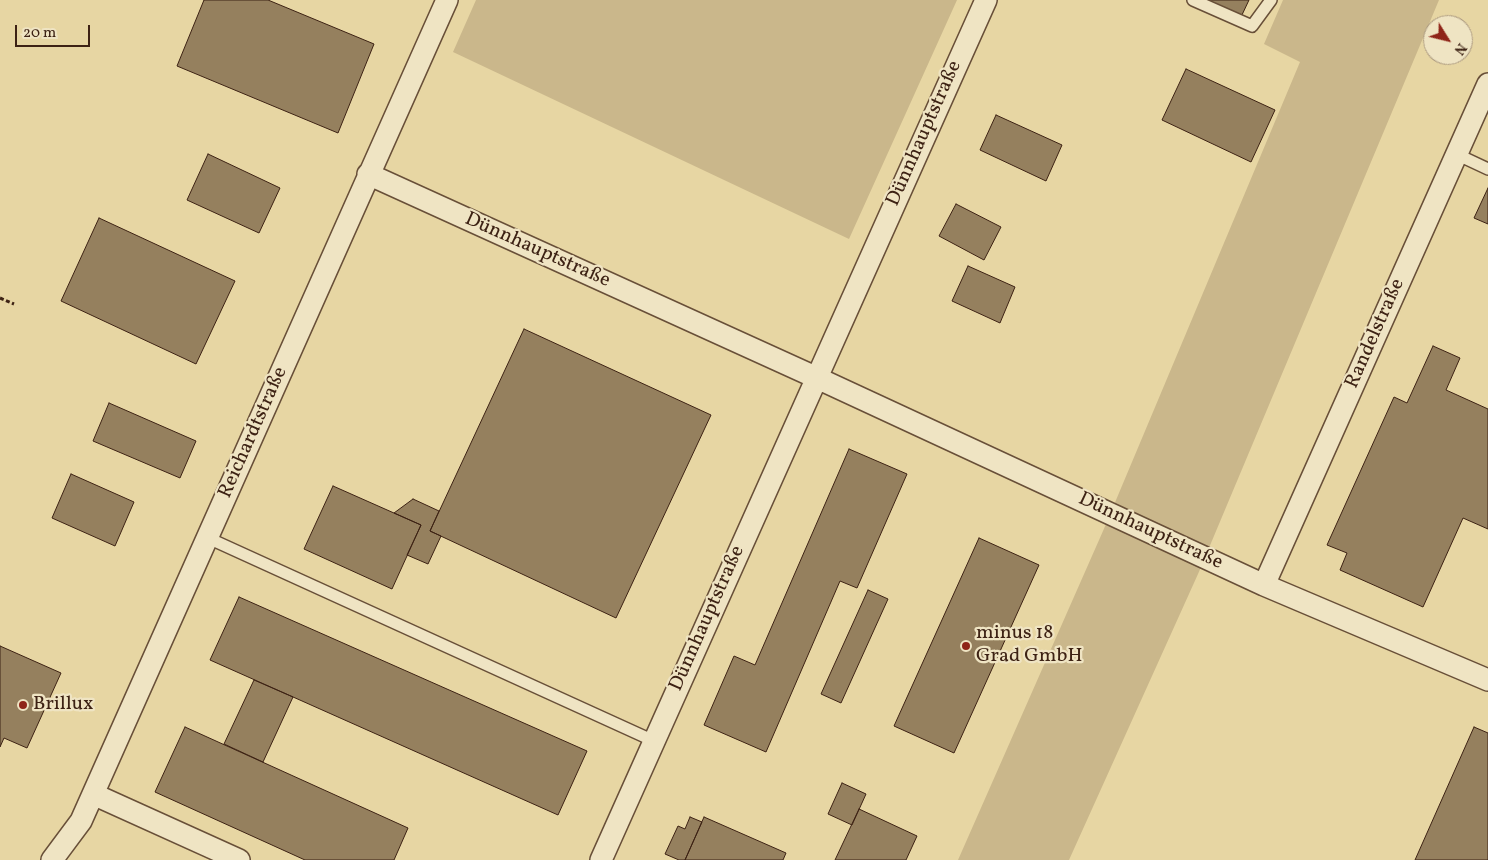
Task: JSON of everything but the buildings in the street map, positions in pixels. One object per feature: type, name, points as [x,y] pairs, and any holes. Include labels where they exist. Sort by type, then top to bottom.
[{"type":"street","name":"Reichardtstraße","points":[[52,860],[81,822],[446,0]]},
{"type":"street","name":"Dünnhauptstraße","points":[[601,860],[815,377],[986,0]]},
{"type":"street","name":"Randelstraße","points":[[1264,585],[1488,84]]},
{"type":"street","name":"Dünnhauptstraße","points":[[368,174],[815,377],[1264,585],[1488,680]]},
{"type":"street","points":[[93,794],[239,860]]},
{"type":"lane","points":[[1193,0],[1252,26],[1271,0]]},
{"type":"lane","points":[[1456,154],[1488,169]]},
{"type":"lane","points":[[208,538],[654,741]]},
{"type":"path","points":[[0,298],[14,304]]},
{"type":"shaded area","points":[[476,0],[957,0],[849,239],[453,52]]},
{"type":"shaded area","points":[[1283,0],[1439,0],[1433,15],[1423,15],[1423,38],[1198,574],[1069,860],[958,860],[1103,531],[1300,62],[1264,44]]},
{"type":"place","name":"minus 18 Grad GmbH","points":[[966,646]]},
{"type":"place","name":"Brillux","points":[[23,705]]}]
